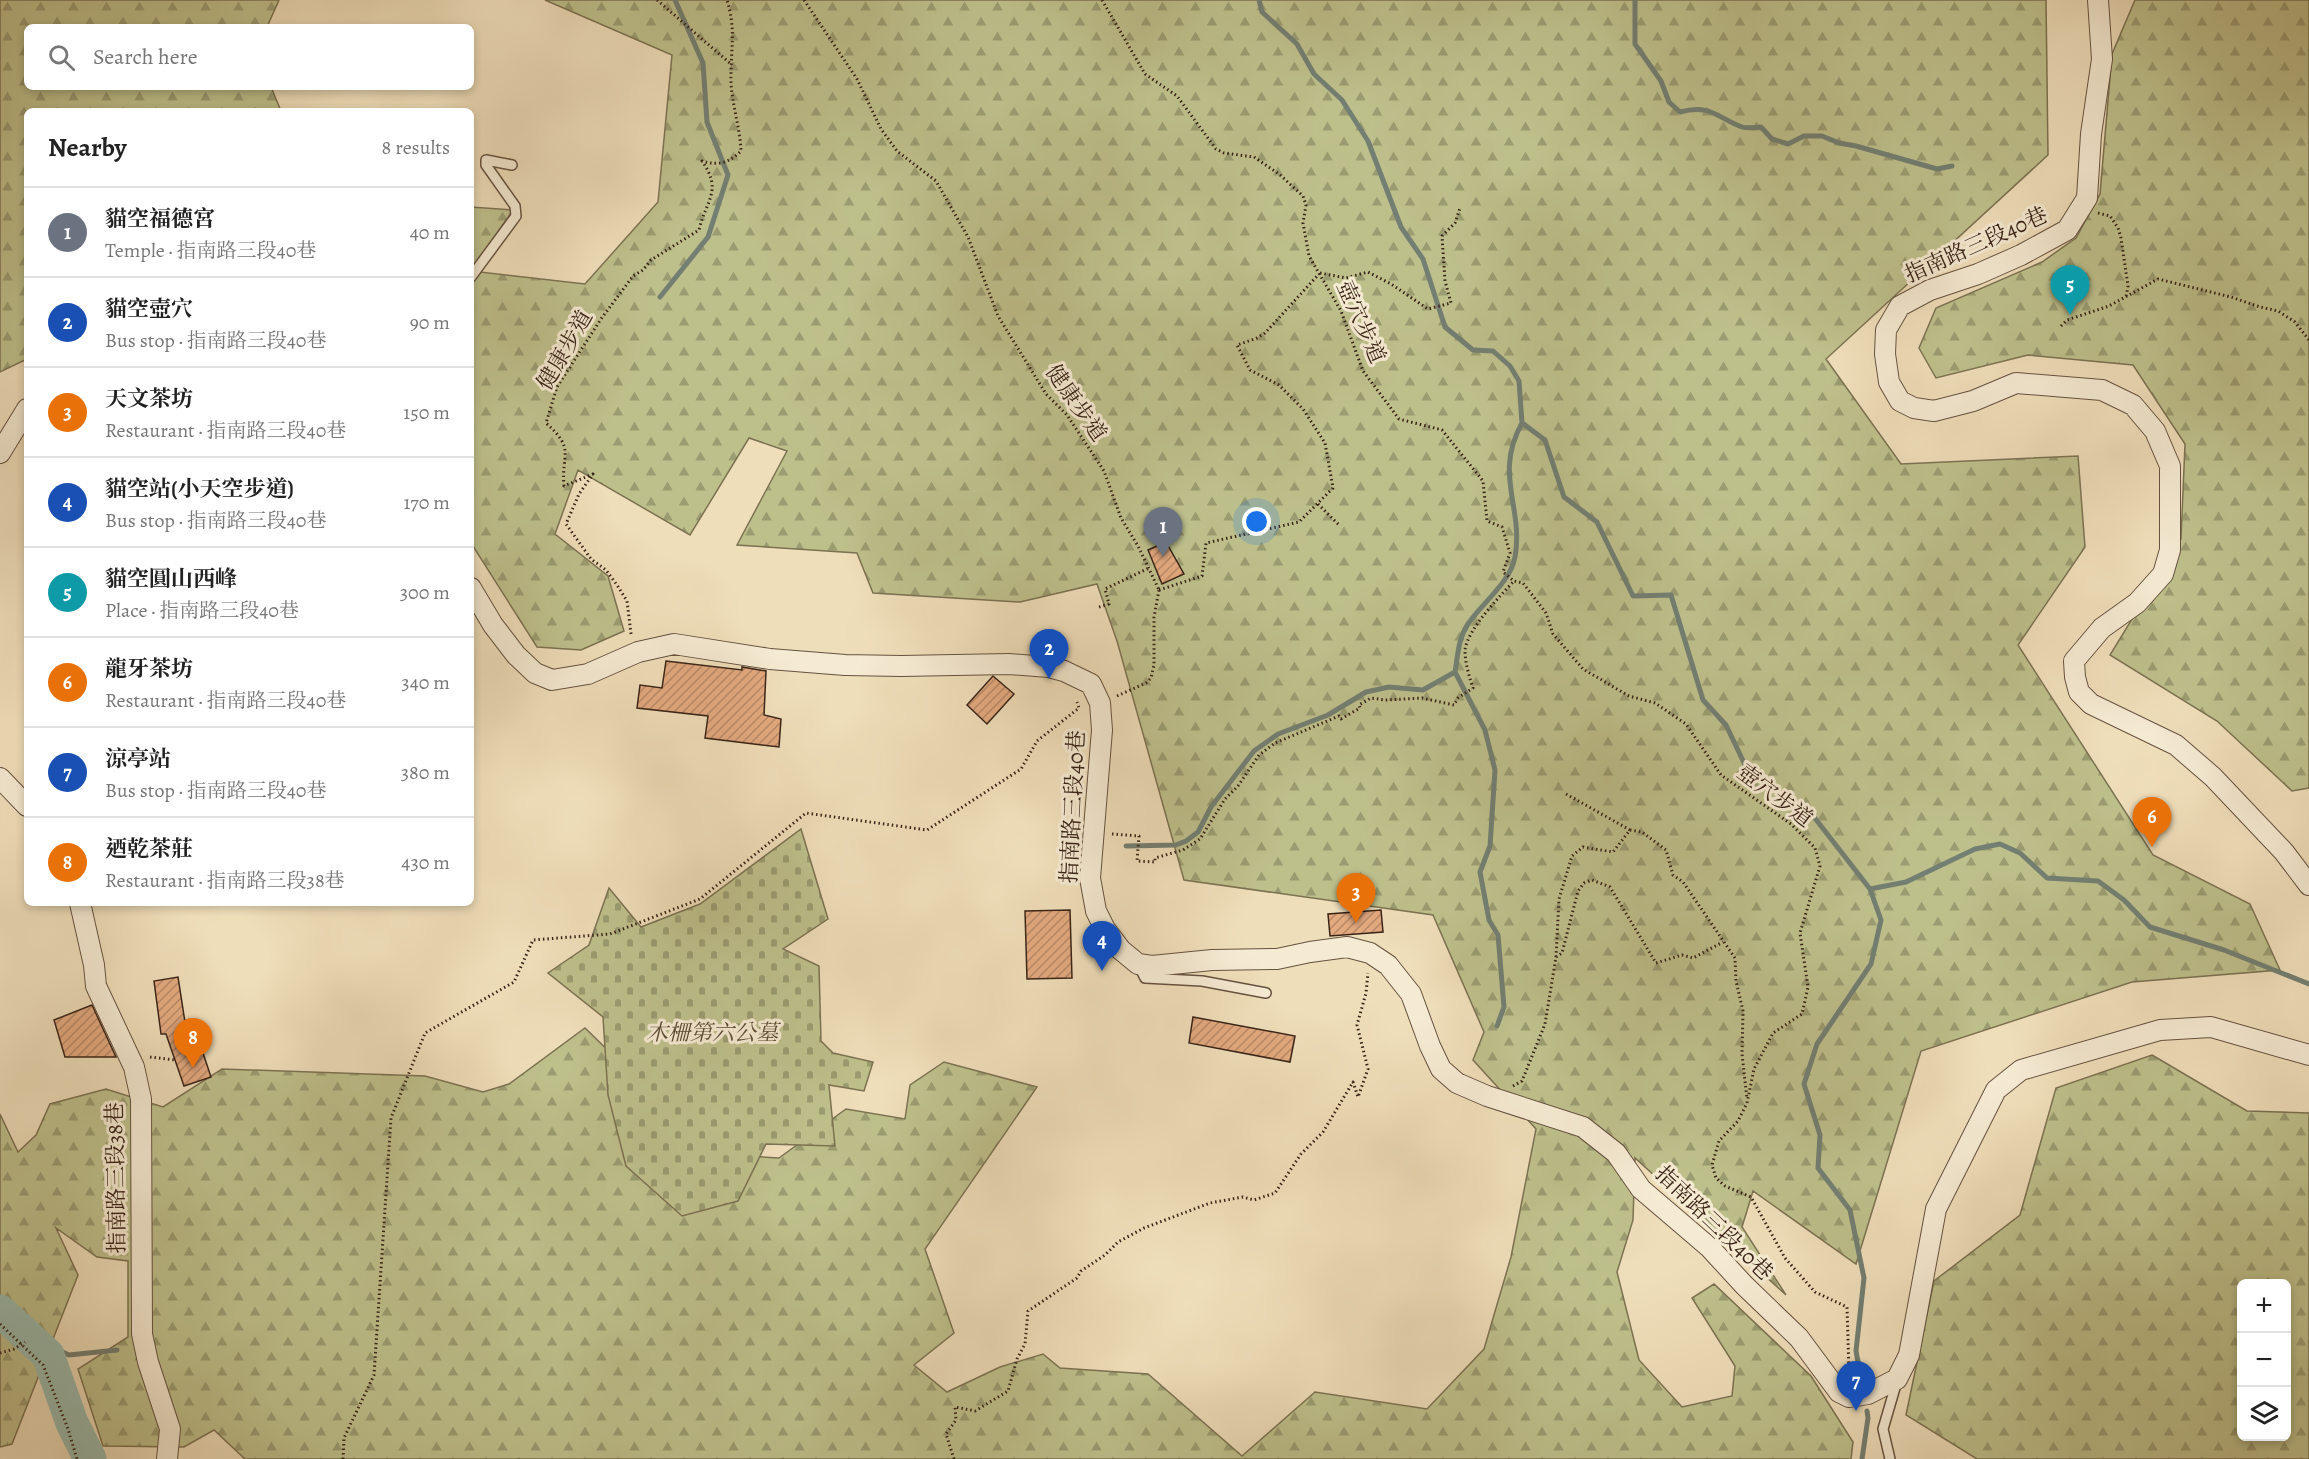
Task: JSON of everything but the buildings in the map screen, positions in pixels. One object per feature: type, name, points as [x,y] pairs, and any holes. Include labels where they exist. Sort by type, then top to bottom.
[{"type":"street","name":"指南路三段40巷","points":[[2098,0],[2102,59],[2091,134],[2087,198],[2067,230],[2021,255],[1978,274],[1930,290],[1899,306],[1886,330],[1885,354],[1889,382],[1900,401],[1914,408],[1934,411],[1973,401],[2016,383],[2102,390],[2133,405],[2155,431],[2170,466],[2170,550],[2163,574],[2137,603],[2102,628],[2074,662],[2079,692],[2091,704],[2176,745],[2213,777],[2284,852],[2309,885]]},
{"type":"street","points":[[0,453],[24,414]]},
{"type":"street","name":"指南路三段40巷","points":[[474,593],[493,625],[516,655],[535,673],[552,680],[588,674],[638,652],[674,644],[770,659],[845,665],[1009,664],[1049,667],[1064,671],[1091,684],[1100,703],[1102,729],[1090,878],[1096,911],[1105,929],[1121,950],[1138,964],[1152,966],[1212,960],[1277,959],[1347,946],[1370,953],[1388,965],[1411,994],[1441,1070],[1456,1083],[1487,1096],[1583,1127],[1616,1153],[1641,1189],[1710,1248],[1744,1285],[1799,1338],[1839,1392],[1849,1397]]},
{"type":"street","points":[[0,778],[24,803]]},
{"type":"street","name":"指南路三段38巷","points":[[81,906],[94,965],[96,986],[134,1067],[141,1099],[142,1334],[148,1362],[170,1429],[167,1459]]},
{"type":"street","points":[[1849,1397],[1868,1394],[1897,1379],[1909,1355],[1936,1209],[1996,1090],[2021,1070],[2160,1030],[2211,1027],[2309,1055]]},
{"type":"lane","points":[[474,273],[516,216],[515,206],[486,165],[486,160],[512,165]]},
{"type":"lane","points":[[1138,964],[1144,978],[1202,981],[1266,993]]},
{"type":"lane","points":[[1890,1459],[1883,1429],[1897,1379]]},
{"type":"path","points":[[657,0],[732,65]]},
{"type":"path","name":"健康步道","points":[[638,652],[630,630],[627,602],[606,570],[591,559],[566,524],[579,494],[593,474],[564,486],[563,472],[567,452],[559,435],[546,423],[557,387],[601,319],[633,276],[643,270],[651,260],[699,230],[703,213],[712,200],[711,175],[702,161],[716,165],[733,159],[741,151],[740,132],[730,77],[733,22],[727,0]]},
{"type":"path","name":"健康步道","points":[[804,0],[857,79],[881,129],[897,151],[936,181],[968,237],[998,316],[1046,394],[1067,415],[1104,471],[1121,518],[1159,590]]},
{"type":"path","points":[[1102,0],[1145,74],[1178,96],[1216,149],[1224,153],[1254,158],[1279,174],[1303,196],[1305,205],[1303,222],[1309,256],[1320,273],[1346,278],[1368,272],[1391,284],[1428,309],[1451,303],[1445,281],[1442,237],[1455,223],[1460,208]]},
{"type":"path","points":[[2082,207],[2110,216],[2118,228],[2128,286],[2126,297]]},
{"type":"path","points":[[1100,703],[1146,683],[1151,678],[1154,665],[1154,617],[1159,590],[1202,576],[1206,543],[1299,522],[1333,488],[1325,443],[1303,409],[1279,385],[1250,370],[1237,345],[1265,333],[1320,273]]},
{"type":"path","name":"壺穴步道","points":[[1320,273],[1341,311],[1363,371],[1399,419],[1442,430],[1483,481],[1487,520],[1502,527],[1510,553],[1503,572],[1514,581],[1523,583],[1546,612],[1553,634],[1583,669],[1629,696],[1655,703],[1686,724],[1721,775],[1791,824],[1815,848],[1820,866],[1800,933],[1808,987],[1802,1014],[1773,1033],[1754,1069],[1747,1103],[1738,1121],[1719,1142],[1712,1165],[1716,1179],[1725,1186],[1750,1197],[1785,1258],[1815,1292],[1847,1307],[1849,1397]]},
{"type":"path","points":[[2061,326],[2067,320],[2109,306],[2158,279],[2278,311],[2295,322],[2309,340]]},
{"type":"path","points":[[1318,504],[1339,525]]},
{"type":"path","points":[[1099,607],[1109,604],[1105,589],[1149,568]]},
{"type":"path","points":[[1107,834],[1139,836],[1137,861],[1155,862],[1155,858],[1183,850],[1200,838],[1259,755],[1275,743],[1339,716],[1341,720],[1371,698],[1385,700],[1422,698],[1454,705],[1458,698],[1473,688],[1467,670],[1465,651],[1468,638],[1514,581]]},
{"type":"path","points":[[343,1459],[344,1438],[374,1375],[391,1118],[425,1033],[514,982],[533,940],[610,934],[700,899],[806,813],[927,830],[1021,769],[1037,741],[1079,708],[1075,698]]},
{"type":"path","points":[[1566,794],[1630,830],[1642,832],[1666,850],[1673,875],[1683,882],[1735,958],[1736,981],[1743,1011],[1742,1054],[1747,1103]]},
{"type":"path","points":[[1487,1096],[1522,1081],[1545,1023],[1556,957],[1560,899],[1572,856],[1583,847],[1613,852],[1630,830]]},
{"type":"path","points":[[1556,957],[1562,953],[1578,891],[1592,880],[1610,887],[1656,963],[1682,955],[1693,958],[1723,942]]},
{"type":"path","points":[[954,1459],[946,1434],[956,1420],[955,1407],[975,1411],[1008,1391],[1024,1344],[1029,1311],[1077,1278],[1081,1271],[1105,1255],[1118,1242],[1144,1228],[1210,1203],[1243,1197],[1254,1200],[1275,1193],[1300,1154],[1323,1132],[1353,1082],[1358,1097],[1368,1070],[1357,1025],[1366,993],[1370,953]]},
{"type":"path","points":[[0,1324],[43,1365],[78,1459]]},
{"type":"path","points":[[0,1353],[14,1349],[25,1342]]},
{"type":"green space","points":[[0,0],[279,0],[268,24],[24,24],[24,90],[272,90],[280,108],[24,108],[24,360],[0,372]]},
{"type":"green space","points":[[545,0],[2046,0],[2048,155],[1826,359],[1901,464],[2078,456],[2085,547],[2018,645],[2153,855],[2250,904],[2280,970],[2132,982],[1921,1051],[1856,1264],[1753,1191],[1742,1227],[1786,1295],[1635,1158],[1633,1220],[1617,1272],[1639,1360],[1682,1407],[1732,1396],[1735,1366],[1692,1298],[1714,1284],[1811,1376],[1853,1442],[1851,1459],[245,1459],[214,1430],[184,1447],[103,1446],[78,1369],[128,1337],[128,1261],[97,1257],[56,1228],[78,1275],[12,1444],[0,1447],[0,1114],[18,1152],[36,1135],[50,1104],[106,1089],[163,1107],[222,1069],[425,1076],[483,1092],[509,1084],[585,1028],[624,1066],[702,1153],[779,1158],[846,1109],[905,1119],[910,1085],[944,1062],[1037,1087],[925,1249],[954,1333],[914,1365],[947,1392],[1000,1367],[1043,1354],[1060,1368],[1148,1374],[1242,1456],[1315,1392],[1427,1409],[1484,1349],[1511,1257],[1536,1129],[1473,1060],[1484,1032],[1433,915],[1184,880],[1117,641],[1097,584],[1020,602],[873,593],[857,553],[737,545],[787,451],[749,438],[690,535],[578,470],[555,534],[608,576],[624,631],[581,650],[537,647],[474,548],[474,271],[585,284],[658,202],[672,55]]},
{"type":"green space","points":[[2135,0],[2309,0],[2309,788],[2292,791],[2217,721],[2110,655],[2181,539],[2185,444],[2133,365],[2028,355],[1936,378],[1919,348],[1936,308],[2042,262],[2076,238],[2100,194],[2112,54]]},
{"type":"green space","points":[[474,207],[513,210],[474,267]]},
{"type":"green space","name":"木柵第六公墓","points":[[801,829],[828,919],[783,949],[819,966],[821,1041],[833,1053],[873,1062],[864,1091],[829,1085],[835,1146],[766,1144],[738,1201],[682,1216],[626,1166],[608,1095],[603,1017],[548,973],[589,945],[609,888],[641,927],[700,904]]},
{"type":"green space","points":[[2152,1055],[2247,1111],[2309,1113],[2309,1459],[1977,1459],[1906,1415],[1934,1281],[2020,1215],[2056,1088]]},
{"type":"waterway","points":[[660,297],[708,237],[728,175],[707,122],[703,63],[675,0]]},
{"type":"waterway","points":[[1259,0],[1262,12],[1297,44],[1314,74],[1342,100],[1368,141],[1401,227],[1423,259],[1445,327],[1473,350],[1493,351],[1510,366],[1519,381],[1522,423],[1545,440],[1564,497],[1597,522],[1633,596],[1671,595],[1703,700],[1726,725],[1746,767],[1814,817],[1870,889],[1881,920],[1871,964],[1817,1044],[1804,1084],[1820,1135],[1818,1168],[1850,1210],[1864,1278],[1856,1351],[1861,1378]]},
{"type":"waterway","points":[[1635,0],[1635,44],[1661,81],[1669,102],[1680,112],[1706,111],[1742,127],[1761,127],[1772,139],[1788,144],[1804,136],[1822,136],[1839,143],[1937,169],[1952,166]]},
{"type":"waterway","points":[[1126,846],[1176,845],[1186,841],[1198,832],[1211,807],[1254,751],[1278,734],[1328,715],[1366,692],[1389,687],[1423,690],[1455,672],[1462,635],[1474,616],[1502,584],[1515,557],[1516,522],[1509,475],[1514,442],[1522,423]]},
{"type":"waterway","points":[[1455,672],[1485,730],[1495,770],[1490,846],[1480,872],[1489,920],[1498,935],[1504,1007],[1497,1026]]},
{"type":"waterway","points":[[1870,889],[1906,882],[1975,849],[2000,844],[2020,853],[2047,878],[2098,881],[2124,900],[2150,927],[2224,950],[2309,984]]},
{"type":"waterway","points":[[0,1311],[48,1355],[72,1423],[90,1459]]},
{"type":"waterway","points":[[29,1337],[69,1355],[117,1350]]},
{"type":"waterway","points":[[1862,1459],[1867,1411]]},
{"type":"place","name":"貓空圓山西峰","points":[[2070,315]]},
{"type":"place","name":"貓空福德宮","points":[[1163,557]]},
{"type":"place","name":"貓空壺穴","points":[[1049,679]]},
{"type":"place","name":"龍牙茶坊","points":[[2152,847]]},
{"type":"place","name":"天文茶坊","points":[[1356,923]]},
{"type":"place","name":"貓空站(小天空步道)","points":[[1102,971]]},
{"type":"place","name":"迺乾茶莊","points":[[193,1068]]},
{"type":"place","name":"涼亭站","points":[[1856,1411]]}]
